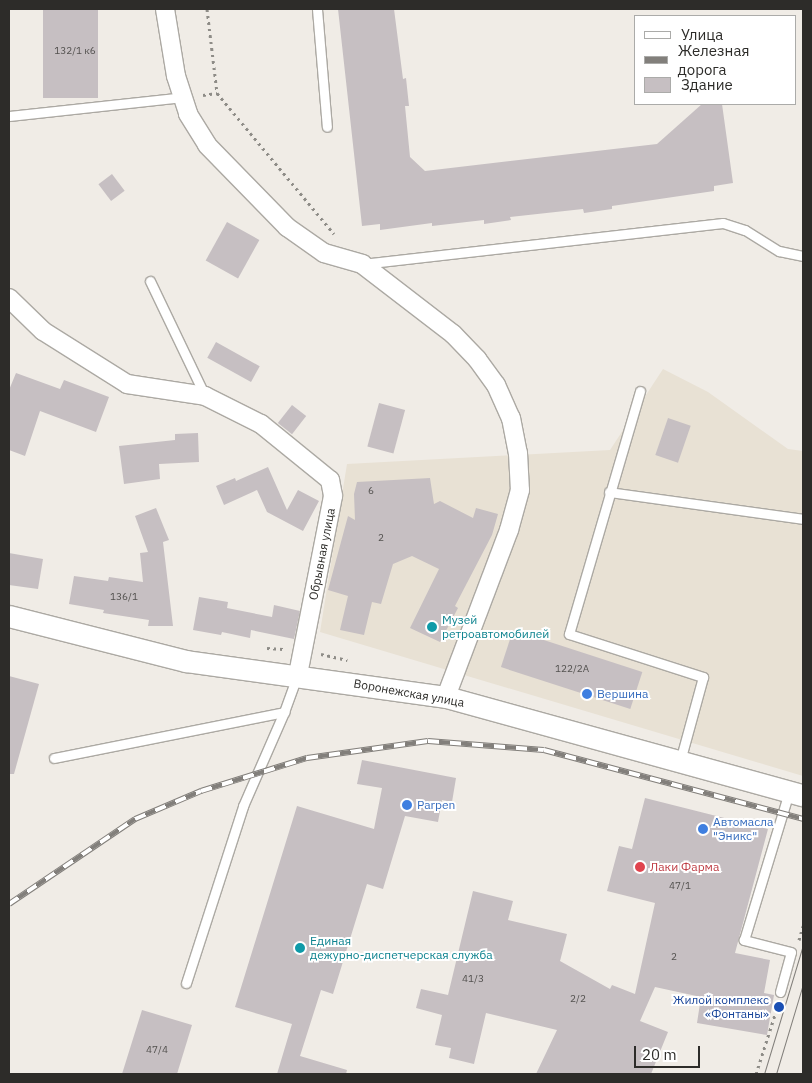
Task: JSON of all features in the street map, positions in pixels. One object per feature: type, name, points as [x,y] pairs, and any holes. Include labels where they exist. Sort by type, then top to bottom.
[{"type":"street","points":[[165,9],[176,76],[188,114],[207,146],[287,227],[324,253],[362,264],[453,334],[477,359],[496,385],[511,418],[518,453],[520,490],[509,530],[446,697]]},
{"type":"street","name":"Обрывная улица","points":[[9,298],[43,331],[127,384],[205,396],[261,424],[330,480],[333,496],[298,675]]},
{"type":"street","name":"Воронежская улица","points":[[9,616],[186,661],[446,697],[796,793]]},
{"type":"lane","points":[[316,9],[327,127]]},
{"type":"lane","points":[[9,116],[183,97]]},
{"type":"lane","points":[[362,264],[723,223],[745,230],[779,251],[803,256]]},
{"type":"lane","points":[[150,281],[205,396]]},
{"type":"lane","points":[[640,391],[569,634],[703,677],[680,761]]},
{"type":"lane","points":[[609,492],[803,519]]},
{"type":"lane","points":[[186,983],[244,806],[298,675]]},
{"type":"lane","points":[[54,758],[284,712]]},
{"type":"lane","points":[[780,992],[791,952],[744,940],[796,793]]},
{"type":"path","points":[[207,9],[217,93],[337,238],[324,253]]},
{"type":"shaded area","points":[[663,369],[708,392],[788,449],[803,451],[803,776],[320,632],[347,464],[610,450]]},
{"type":"building","points":[[43,9],[98,9],[98,98],[43,98]]},
{"type":"building","points":[[338,9],[394,9],[403,79],[406,78],[409,106],[405,106],[410,157],[425,171],[657,144],[701,105],[722,105],[733,183],[714,186],[714,191],[612,206],[612,209],[584,213],[583,209],[510,217],[511,220],[484,224],[484,220],[432,226],[432,223],[380,230],[380,224],[362,226]]},
{"type":"building","points":[[112,174],[125,191],[111,201],[98,184]]},
{"type":"building","points":[[227,222],[259,240],[238,278],[206,260]]},
{"type":"building","points":[[216,342],[260,366],[251,382],[207,358]]},
{"type":"building","points":[[16,373],[60,389],[64,380],[109,397],[96,432],[40,411],[25,456],[9,450],[9,390]]},
{"type":"building","points":[[379,403],[405,410],[393,453],[367,446]]},
{"type":"building","points":[[292,405],[306,416],[292,434],[278,423]]},
{"type":"building","points":[[668,418],[691,426],[678,463],[655,455]]},
{"type":"building","points":[[198,433],[199,462],[159,464],[160,479],[124,484],[119,446],[175,440],[175,434]]},
{"type":"building","points":[[268,467],[287,510],[298,490],[319,501],[303,531],[267,512],[257,490],[224,505],[216,486],[235,478],[236,481]]},
{"type":"building","points":[[430,478],[434,504],[440,501],[473,518],[476,508],[498,514],[492,535],[455,606],[458,608],[440,642],[410,628],[439,569],[412,556],[393,564],[381,604],[372,602],[364,635],[340,630],[348,596],[328,590],[348,516],[355,520],[354,494],[357,482]]},
{"type":"building","points":[[156,508],[169,540],[163,542],[173,626],[148,626],[149,620],[103,613],[104,610],[69,604],[74,576],[108,581],[109,577],[143,582],[140,553],[148,552],[135,516]]},
{"type":"building","points":[[9,553],[43,559],[38,589],[9,585]]},
{"type":"building","points":[[199,597],[228,602],[227,608],[272,617],[274,605],[300,611],[294,639],[251,630],[250,638],[222,632],[221,635],[193,630]]},
{"type":"building","points":[[513,630],[642,672],[630,709],[501,667]]},
{"type":"building","points":[[9,676],[39,684],[14,774],[9,774]]},
{"type":"building","name":"Единая дежурно-диспетчерская служба","points":[[362,760],[456,778],[452,802],[442,800],[438,822],[405,816],[383,889],[367,884],[333,994],[321,990],[300,1056],[347,1070],[346,1074],[277,1074],[292,1024],[235,1007],[297,806],[374,829],[382,788],[357,784]]},
{"type":"building","points":[[645,798],[768,829],[735,953],[770,960],[764,993],[774,995],[767,1035],[697,1023],[701,997],[655,987],[640,1021],[668,1032],[651,1074],[536,1074],[557,1030],[486,1013],[474,1064],[449,1058],[451,1048],[435,1045],[442,1015],[416,1008],[421,989],[448,995],[473,891],[513,901],[508,920],[567,934],[560,961],[610,989],[612,985],[635,994],[655,903],[607,891],[619,846],[632,849]]},
{"type":"building","points":[[142,1010],[192,1025],[177,1074],[122,1074]]},
{"type":"tram line","points":[[764,1074],[803,945]]},
{"type":"tram line","points":[[776,1074],[803,984]]},
{"type":"railway","points":[[9,904],[135,819],[201,791],[307,758],[428,741],[544,750],[803,819]]},
{"type":"place","name":"Музей ретроавтомобилей","points":[[432,627]]},
{"type":"place","name":"Вершина","points":[[587,694]]},
{"type":"place","name":"Parpen","points":[[407,805]]},
{"type":"place","name":"Автомасла \"Эникс\"","points":[[703,829]]},
{"type":"place","name":"Лаки Фарма","points":[[640,867]]},
{"type":"place","name":"Единая дежурно-диспетчерская служба","points":[[300,948]]},
{"type":"place","name":"Жилой комплекс «Фонтаны»","points":[[779,1007]]}]
